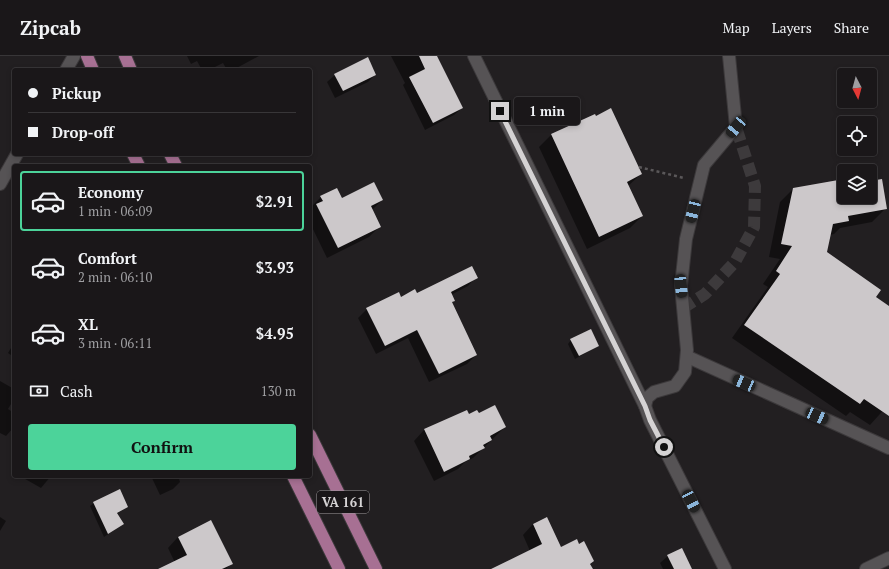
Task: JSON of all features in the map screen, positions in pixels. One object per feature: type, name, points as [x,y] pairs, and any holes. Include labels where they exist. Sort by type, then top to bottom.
[{"type":"main road","points":[[87,56],[92,68]]},
{"type":"main road","points":[[125,56],[130,68]]},
{"type":"main road","name":"VA 161","points":[[312,439],[376,569]]},
{"type":"main road","name":"VA 161","points":[[294,478],[339,569]]},
{"type":"street","points":[[67,68],[74,56]]},
{"type":"street","points":[[474,56],[645,406],[650,420],[725,569]]},
{"type":"street","points":[[645,406],[647,398],[654,392],[675,386],[685,372],[688,357],[681,286],[686,240],[704,165],[736,127],[729,56]]},
{"type":"street","points":[[0,184],[12,164]]},
{"type":"street","points":[[688,357],[889,448]]},
{"type":"street","points":[[866,569],[889,558]]},
{"type":"path","points":[[639,167],[700,182]]},
{"type":"building","points":[[419,56],[437,56],[463,108],[433,123],[409,77],[425,69]]},
{"type":"building","points":[[368,57],[376,75],[343,91],[334,74]]},
{"type":"building","points":[[611,108],[642,174],[627,182],[643,216],[599,237],[551,134],[595,114],[596,116]]},
{"type":"building","points":[[882,179],[887,209],[848,216],[849,221],[833,224],[827,252],[881,290],[876,297],[889,306],[889,416],[864,399],[860,404],[744,325],[780,274],[776,271],[792,246],[781,244],[793,188],[837,180],[837,204],[877,204],[877,180]]},
{"type":"building","points":[[374,182],[383,200],[371,206],[381,227],[338,248],[316,204],[323,201],[320,196],[337,188],[342,198]]},
{"type":"building","points":[[472,266],[478,278],[451,292],[455,301],[452,302],[477,355],[439,374],[417,330],[385,346],[366,308],[399,292],[401,297],[415,289],[417,293]]},
{"type":"building","points":[[591,329],[599,346],[579,356],[570,339]]},
{"type":"building","points":[[495,405],[506,427],[490,436],[492,440],[483,445],[485,448],[469,456],[470,459],[444,472],[424,429],[467,410],[469,414],[477,410],[479,413]]},
{"type":"building","points":[[120,489],[128,507],[117,513],[124,524],[108,534],[93,502]]},
{"type":"building","points":[[547,517],[561,547],[577,539],[579,544],[584,541],[594,561],[590,564],[593,569],[491,569],[542,544],[533,524]]},
{"type":"building","points":[[211,520],[233,564],[222,569],[158,569],[187,555],[178,537]]},
{"type":"building","points":[[682,548],[692,569],[674,569],[667,555]]},
{"type":"tunnel","points":[[683,308],[705,294],[735,262],[754,227],[755,186],[736,127]]},
{"type":"route","points":[[500,111],[664,447]]}]
